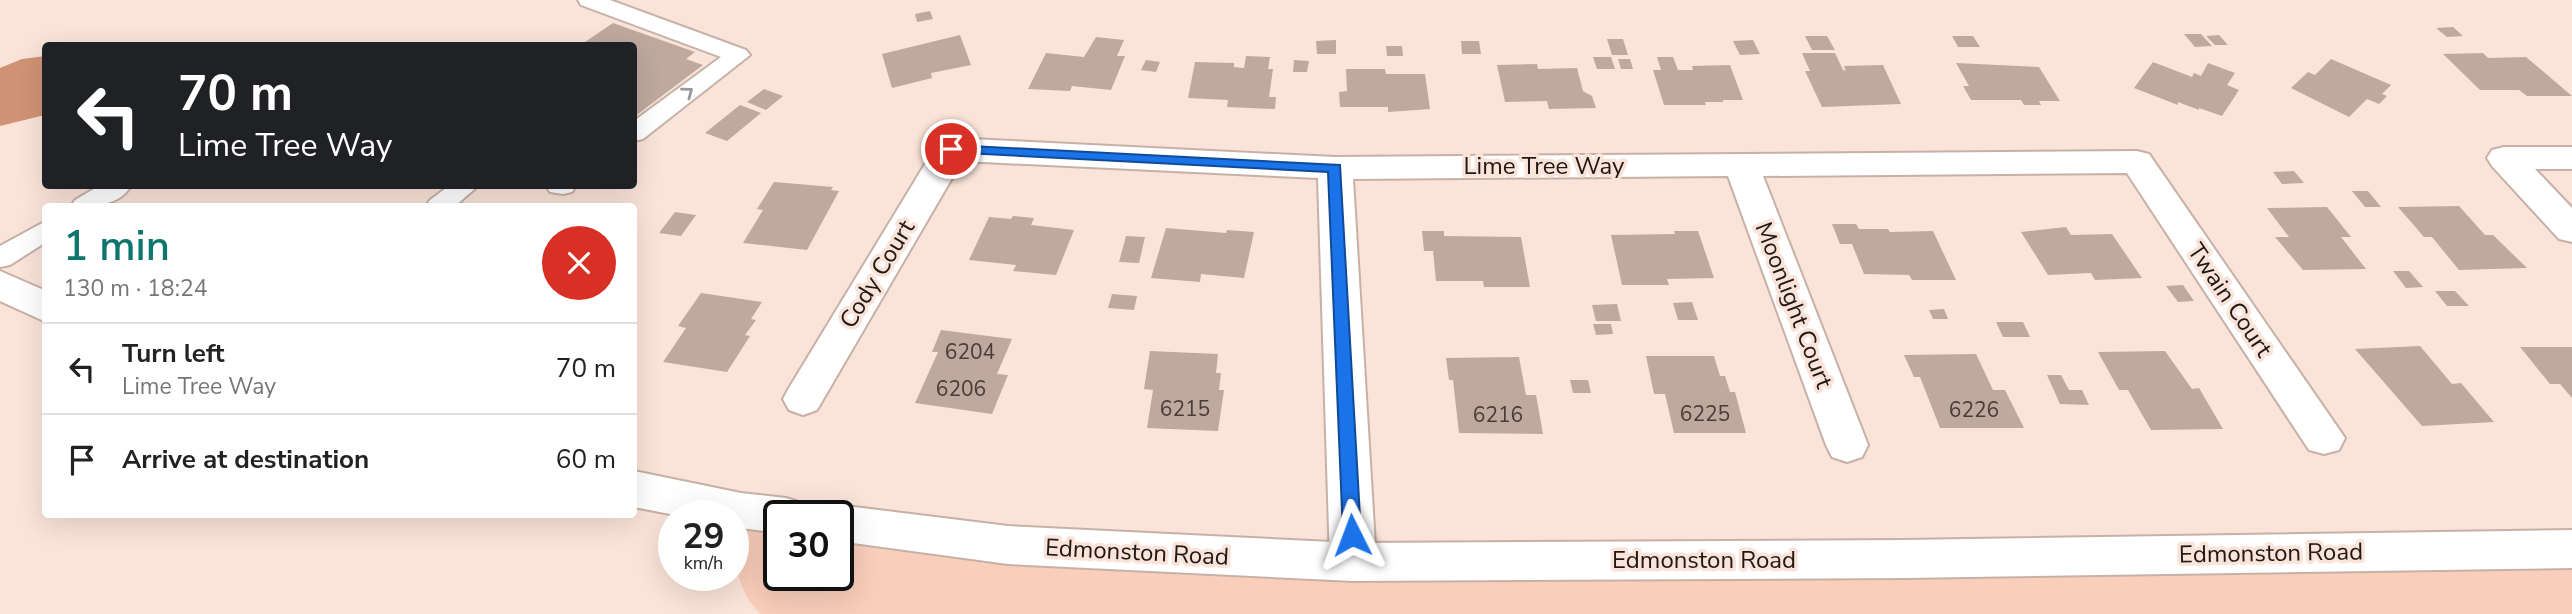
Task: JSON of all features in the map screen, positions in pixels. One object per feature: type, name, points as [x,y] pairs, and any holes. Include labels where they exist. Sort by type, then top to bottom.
[{"type":"street","name":"Lime Tree Way","points":[[951,149],[1335,168],[2137,162]]},
{"type":"street","name":"Cody Court","points":[[803,399],[951,149]]},
{"type":"street","points":[[2572,158],[2504,158],[2572,230]]},
{"type":"street","name":"Twain Court","points":[[2137,162],[2323,438]]},
{"type":"street","name":"Moonlight Court","points":[[1741,165],[1847,444]]},
{"type":"street","points":[[1335,168],[1353,562]]},
{"type":"street","points":[[0,284],[42,306]]},
{"type":"street","points":[[637,490],[763,513]]},
{"type":"street","name":"Edmonston Road","points":[[854,525],[1008,545],[1353,562],[1891,559],[2572,549]]},
{"type":"lane","points":[[589,0],[738,55],[637,131]]},
{"type":"lane","points":[[89,203],[113,189]]},
{"type":"lane","points":[[443,203],[461,189]]},
{"type":"lane","points":[[0,258],[42,232]]},
{"type":"shaded area","points":[[42,56],[42,116],[0,126],[0,68],[22,59]]},
{"type":"shaded area","points":[[749,511],[763,513],[763,591],[854,591],[854,525],[1008,545],[2572,549],[2572,614],[761,614],[744,591],[749,591]]},
{"type":"building","points":[[930,11],[933,19],[917,22],[915,14]]},
{"type":"building","points":[[613,23],[695,52],[686,59],[703,65],[637,115],[637,42],[585,42]]},
{"type":"building","points":[[2453,27],[2463,36],[2447,37],[2436,28]]},
{"type":"building","points":[[2184,34],[2201,34],[2212,46],[2195,47]]},
{"type":"building","points":[[960,35],[971,65],[931,73],[932,78],[892,88],[882,54]]},
{"type":"building","points":[[2219,35],[2228,45],[2215,45],[2206,36]]},
{"type":"building","points":[[1805,36],[1827,36],[1835,50],[1812,50]]},
{"type":"building","points":[[1952,36],[1973,36],[1980,47],[1958,47]]},
{"type":"building","points":[[1096,37],[1124,40],[1117,56],[1125,56],[1111,90],[1072,86],[1070,91],[1028,89],[1046,53],[1084,57]]},
{"type":"building","points":[[1607,39],[1623,39],[1628,55],[1612,55]]},
{"type":"building","points":[[1336,40],[1336,54],[1317,54],[1316,41]]},
{"type":"building","points":[[1753,40],[1760,54],[1740,55],[1733,41]]},
{"type":"building","points":[[1461,41],[1479,41],[1481,54],[1462,54]]},
{"type":"building","points":[[1386,46],[1402,46],[1403,56],[1387,56]]},
{"type":"building","points":[[1802,53],[1835,53],[1846,71],[1844,66],[1883,65],[1901,104],[1822,107],[1805,71],[1810,71]]},
{"type":"building","points":[[2483,53],[2488,58],[2526,57],[2572,96],[2527,96],[2519,90],[2480,90],[2443,54]]},
{"type":"building","points":[[1246,56],[1270,57],[1268,69],[1273,69],[1269,97],[1276,97],[1275,109],[1227,107],[1228,100],[1188,98],[1195,62],[1234,63],[1234,67],[1244,68]]},
{"type":"building","points":[[1593,57],[1611,57],[1615,69],[1597,69]]},
{"type":"building","points":[[1657,57],[1673,57],[1678,70],[1693,70],[1692,66],[1730,65],[1743,100],[1705,102],[1706,105],[1664,105],[1653,70],[1661,70]]},
{"type":"building","points":[[1618,59],[1630,59],[1633,69],[1621,69]]},
{"type":"building","points":[[2331,59],[2391,85],[2382,94],[2387,96],[2379,104],[2367,99],[2349,117],[2291,88],[2308,72],[2315,75]]},
{"type":"building","points":[[1146,60],[1160,62],[1156,72],[1141,70]]},
{"type":"building","points":[[1294,60],[1309,61],[1307,72],[1293,72]]},
{"type":"building","points":[[2153,62],[2192,77],[2194,73],[2201,76],[2208,63],[2235,73],[2227,85],[2239,90],[2222,116],[2178,102],[2178,105],[2134,88]]},
{"type":"building","points":[[1956,63],[2039,67],[2060,101],[2039,101],[2041,105],[2024,105],[2021,100],[1971,100],[1963,86],[1969,86]]},
{"type":"building","points":[[1537,64],[1538,69],[1577,68],[1583,91],[1592,96],[1596,108],[1549,109],[1547,101],[1505,102],[1497,65]]},
{"type":"building","points":[[1346,69],[1385,69],[1386,74],[1425,74],[1430,109],[1388,112],[1388,107],[1340,107],[1339,92],[1347,91]]},
{"type":"building","points":[[764,89],[783,96],[766,110],[747,102]]},
{"type":"building","points":[[740,105],[761,113],[727,141],[705,133]]},
{"type":"building","points":[[2294,171],[2304,183],[2282,184],[2273,172]]},
{"type":"building","points":[[774,182],[833,187],[831,190],[839,191],[807,250],[743,243],[763,210],[757,209]]},
{"type":"building","points":[[2352,191],[2368,191],[2381,207],[2365,207]]},
{"type":"building","points":[[2459,206],[2485,235],[2493,235],[2527,268],[2459,270],[2432,237],[2424,237],[2398,207]]},
{"type":"building","points":[[2327,207],[2351,237],[2341,237],[2366,269],[2303,270],[2275,237],[2289,237],[2267,208]]},
{"type":"building","points":[[675,212],[696,215],[681,236],[659,233]]},
{"type":"building","points":[[1013,216],[1034,218],[1031,225],[1074,230],[1056,275],[1013,271],[1016,265],[969,260],[989,217],[1011,219]]},
{"type":"building","points":[[1832,224],[1856,224],[1859,229],[1888,229],[1890,232],[1933,231],[1956,280],[1912,280],[1909,275],[1864,274],[1852,244],[1840,244]]},
{"type":"building","points":[[2066,227],[2071,235],[2112,234],[2142,278],[2095,280],[2091,273],[2048,275],[2021,232]]},
{"type":"building","points":[[1166,228],[1226,233],[1227,230],[1254,232],[1244,278],[1201,274],[1200,282],[1151,278]]},
{"type":"building","points":[[1422,231],[1444,231],[1444,236],[1521,237],[1530,287],[1484,287],[1483,281],[1436,281],[1433,251],[1424,251]]},
{"type":"building","points":[[1674,231],[1698,231],[1714,278],[1667,279],[1669,285],[1622,285],[1611,235],[1675,234]]},
{"type":"building","points":[[1126,236],[1145,237],[1139,263],[1119,262]]},
{"type":"building","points":[[2393,271],[2409,271],[2423,287],[2406,288]]},
{"type":"building","points":[[2183,285],[2194,301],[2178,302],[2166,286]]},
{"type":"building","points":[[2435,291],[2455,291],[2469,306],[2447,306]]},
{"type":"building","points":[[701,293],[762,302],[751,319],[756,320],[745,335],[750,336],[727,372],[663,362],[686,328],[678,326]]},
{"type":"building","points":[[1112,294],[1137,296],[1134,310],[1108,308]]},
{"type":"building","points":[[1692,302],[1698,320],[1678,320],[1673,303]]},
{"type":"building","points":[[1617,304],[1621,321],[1596,321],[1592,305]]},
{"type":"building","points":[[1944,309],[1948,319],[1933,319],[1929,310]]},
{"type":"building","points":[[1996,322],[2023,322],[2030,337],[2003,337]]},
{"type":"building","points":[[1593,324],[1611,324],[1613,334],[1596,335]]},
{"type":"building","points":[[941,330],[1012,339],[997,374],[1008,375],[992,414],[915,403],[938,352],[932,352]]},
{"type":"building","points":[[2420,346],[2452,384],[2461,383],[2494,422],[2422,426],[2355,349]]},
{"type":"building","points":[[2520,347],[2572,347],[2572,398],[2560,384],[2550,384]]},
{"type":"building","points":[[1150,351],[1218,354],[1216,373],[1221,373],[1219,390],[1224,390],[1218,431],[1147,428],[1153,390],[1144,389]]},
{"type":"building","points":[[2165,351],[2192,389],[2199,388],[2223,429],[2151,430],[2128,390],[2119,390],[2098,352]]},
{"type":"building","points":[[1976,354],[1993,390],[2005,390],[2024,428],[1940,428],[1920,377],[1914,377],[1904,355]]},
{"type":"building","points":[[1646,356],[1714,356],[1720,376],[1725,376],[1730,392],[1735,392],[1746,433],[1674,433],[1665,394],[1654,394]]},
{"type":"building","points":[[1519,357],[1526,395],[1536,395],[1543,434],[1459,433],[1453,380],[1449,380],[1446,358]]},
{"type":"building","points":[[2047,375],[2061,375],[2069,390],[2082,390],[2089,405],[2060,404]]},
{"type":"building","points":[[1570,380],[1588,380],[1591,393],[1573,393]]},
{"type":"route","points":[[951,149],[1335,168],[1352,535]]}]
